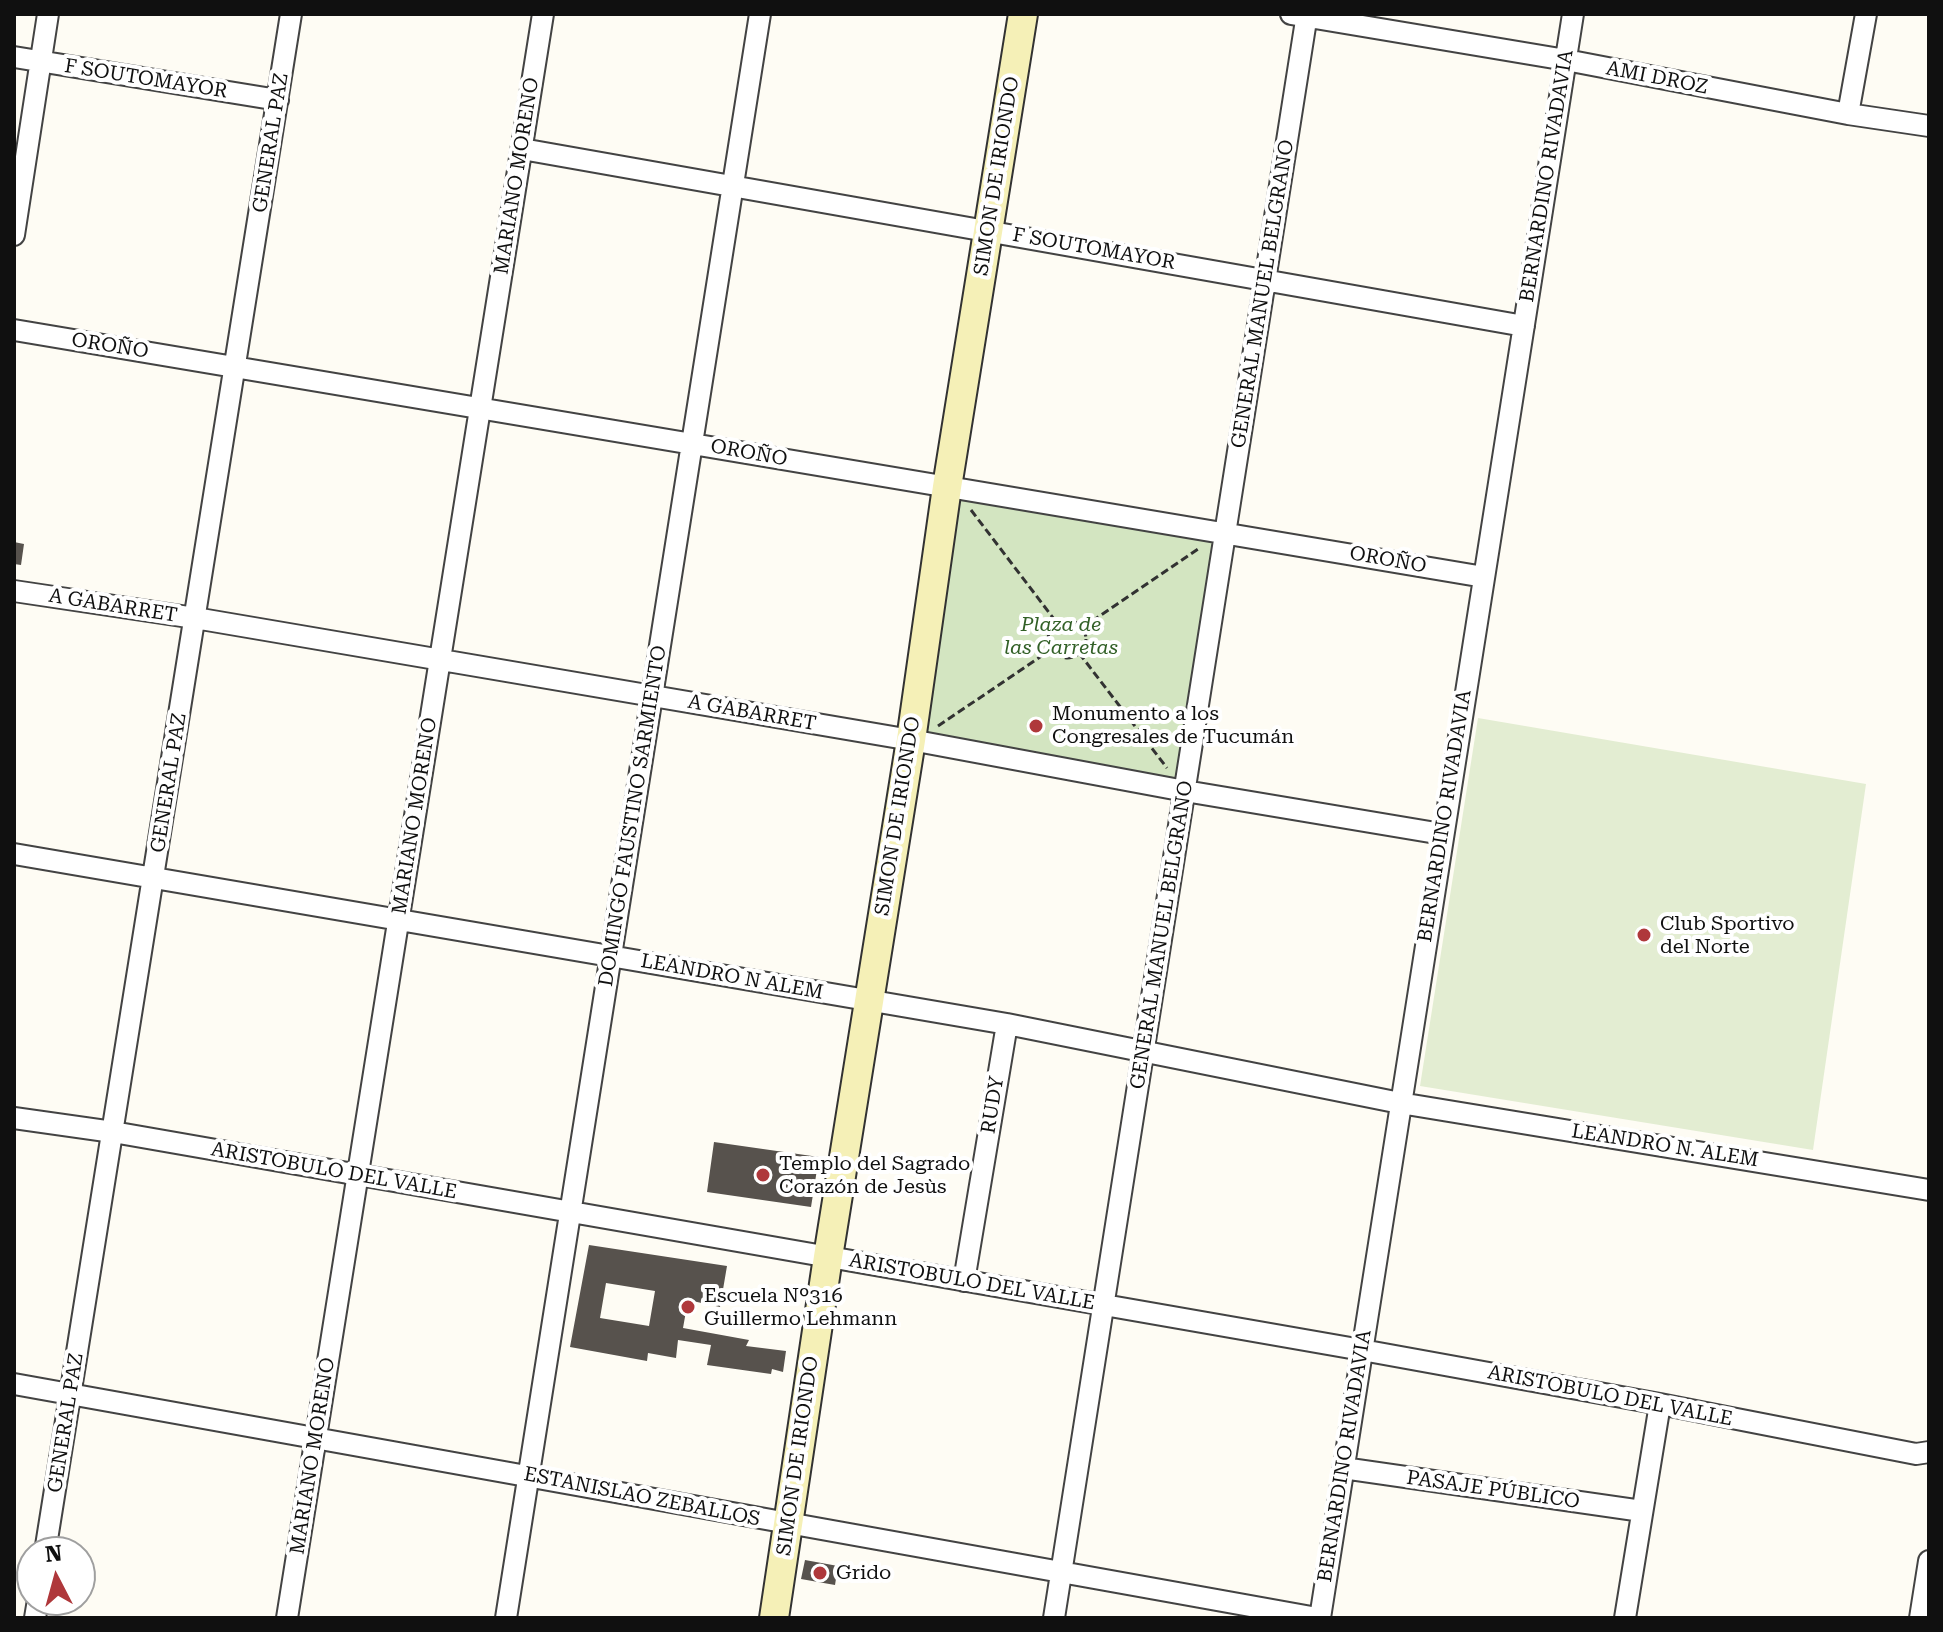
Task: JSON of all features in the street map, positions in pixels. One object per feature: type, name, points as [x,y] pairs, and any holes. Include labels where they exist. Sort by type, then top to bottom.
[{"type":"main road","name":"SIMON DE IRIONDO","points":[[774,1618],[911,740],[947,487],[1023,14]]},
{"type":"street","points":[[14,235],[48,14]]},
{"type":"street","name":"GENERAL PAZ","points":[[48,1536],[291,14]]},
{"type":"street","name":"MARIANO MORENO","points":[[287,1618],[543,14]]},
{"type":"street","name":"DOMINGO FAUSTINO SARMIENTO","points":[[506,1618],[760,14]]},
{"type":"street","name":"BERNARDINO RIVADAVIA","points":[[1318,1618],[1573,14]]},
{"type":"street","points":[[1848,114],[1866,14]]},
{"type":"street","name":"AMI DROZ","points":[[1302,15],[1929,126]]},
{"type":"street","name":"GENERAL MANUEL BELGRANO","points":[[1054,1618],[1265,279],[1302,15]]},
{"type":"street","name":"F SOUTOMAYOR","points":[[14,57],[278,100]]},
{"type":"street","name":"F SOUTOMAYOR","points":[[522,149],[1524,326]]},
{"type":"street","name":"OROÑO","points":[[14,330],[1484,577]]},
{"type":"street","name":"A GABARRET","points":[[14,591],[195,618],[1442,834]]},
{"type":"street","name":"LEANDRO N ALEM","points":[[14,854],[1007,1024],[1144,1049],[1400,1103]]},
{"type":"street","name":"RUDY","points":[[964,1281],[1007,1024]]},
{"type":"street","name":"LEANDRO N. ALEM","points":[[1400,1103],[1929,1190]]},
{"type":"street","name":"ARISTOBULO DEL VALLE","points":[[14,1118],[113,1132],[1362,1350],[1916,1454],[1929,1452]]},
{"type":"street","name":"ESTANISLAO ZEBALLOS","points":[[14,1384],[1318,1618]]},
{"type":"street","points":[[1625,1618],[1660,1404]]},
{"type":"street","name":"PASAJE PÚBLICO","points":[[1343,1468],[1642,1511]]},
{"type":"street","points":[[1920,1618],[1929,1561]]},
{"type":"path","points":[[971,510],[1057,623]]},
{"type":"path","points":[[1082,628],[1202,546]]},
{"type":"path","points":[[1069,620],[1082,628],[1085,643],[1079,653],[1062,657],[1052,649],[1049,632],[1057,623],[1069,620]]},
{"type":"path","points":[[937,726],[1052,649]]},
{"type":"path","points":[[1079,653],[1167,769]]},
{"type":"green space","name":"Plaza de las Carretas","points":[[947,487],[1225,532],[1185,791],[911,740]]},
{"type":"green space","name":"Club Sportivo del Norte","points":[[1478,718],[1866,784],[1813,1150],[1420,1086]]},
{"type":"building","points":[[14,542],[24,544],[21,565],[14,564]]},
{"type":"building","name":"Templo del Sagrado Corazón de Jesùs","points":[[714,1142],[819,1157],[811,1207],[707,1192]]},
{"type":"building","points":[[589,1245],[727,1266],[720,1307],[688,1300],[683,1328],[749,1340],[746,1346],[786,1351],[783,1372],[772,1369],[771,1374],[707,1365],[711,1345],[678,1340],[676,1358],[648,1353],[647,1361],[570,1347]],"holes":[[[606,1283],[655,1291],[649,1326],[600,1318]]]},
{"type":"building","name":"Grido","points":[[805,1560],[838,1566],[835,1585],[801,1579]]},
{"type":"place","name":"Monumento a los Congresales de Tucumán","points":[[1036,726]]},
{"type":"place","name":"Club Sportivo del Norte","points":[[1644,935]]},
{"type":"place","name":"Templo del Sagrado Corazón de Jesùs","points":[[763,1175]]},
{"type":"place","name":"Escuela Nº316 Guillermo Lehmann","points":[[688,1307]]},
{"type":"place","name":"Grido","points":[[820,1573]]}]
